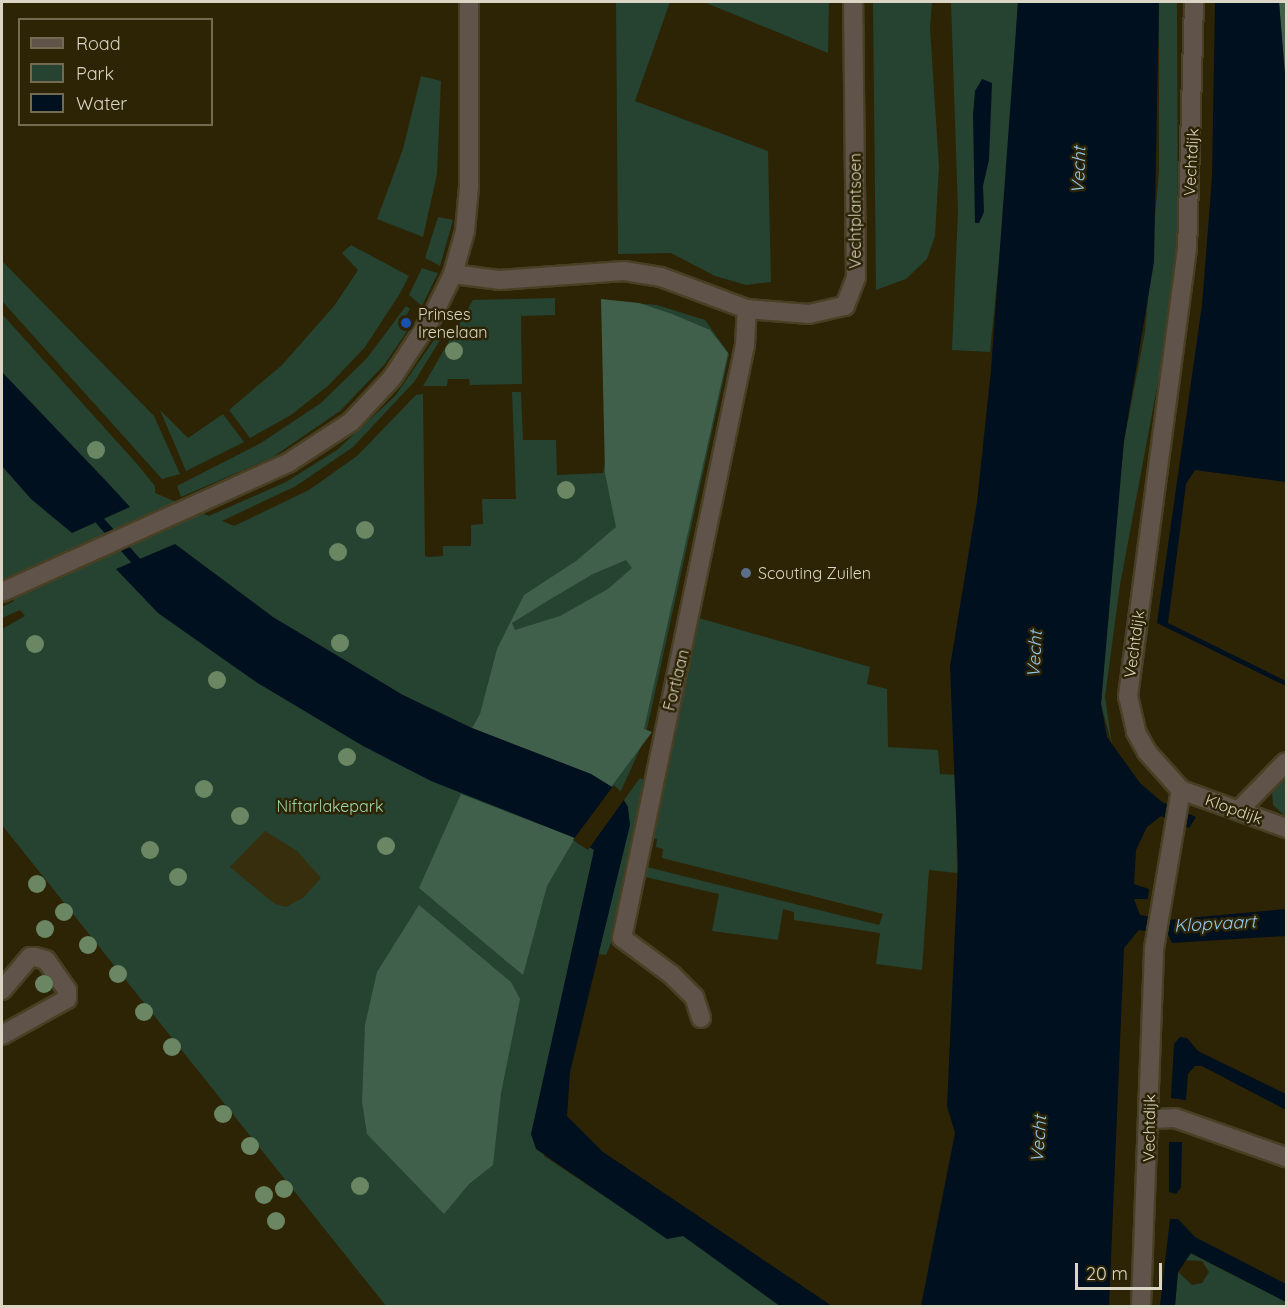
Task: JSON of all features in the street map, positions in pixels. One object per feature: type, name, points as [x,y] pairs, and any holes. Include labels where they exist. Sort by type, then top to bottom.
[{"type":"street","points":[[2,592],[288,463],[351,422],[411,352],[453,274],[465,231],[469,187],[469,2]]},
{"type":"street","name":"Vechtplantsoen","points":[[453,274],[499,280],[624,271],[661,276],[747,309],[809,314],[845,306],[856,278],[853,2]]},
{"type":"street","name":"Vechtdijk","points":[[1141,1306],[1150,1119],[1149,1020],[1154,949],[1181,790],[1147,752],[1136,732],[1128,678],[1186,248],[1194,2]]},
{"type":"street","name":"Fortlaan","points":[[701,1018],[694,997],[687,989],[622,938],[745,345],[747,309]]},
{"type":"street","points":[[1239,810],[1287,762]]},
{"type":"street","name":"Klopdijk","points":[[1181,790],[1287,828]]},
{"type":"street","points":[[2,990],[30,957],[46,960],[67,990],[67,999],[2,1035]]},
{"type":"street","points":[[1150,1119],[1175,1118],[1287,1157]]},
{"type":"green space","points":[[616,2],[670,2],[635,101],[768,151],[771,282],[746,285],[715,276],[671,253],[618,254]]},
{"type":"green space","points":[[704,2],[829,2],[828,53]]},
{"type":"green space","points":[[873,2],[932,2],[930,28],[939,167],[935,236],[927,259],[906,279],[876,290]]},
{"type":"green space","points":[[951,2],[1018,2],[1008,170],[990,352],[952,350],[958,211]]},
{"type":"green space","points":[[1159,2],[1177,2],[1178,237],[1166,339],[1120,585],[1105,697],[1112,745],[1101,704],[1106,606],[1124,441],[1145,332],[1159,171]]},
{"type":"green space","points":[[1279,2],[1286,2],[1286,85],[1284,72]]},
{"type":"green space","points":[[421,76],[441,81],[437,174],[423,237],[377,219],[403,149]]},
{"type":"green space","points":[[438,217],[453,220],[440,266],[425,258]]},
{"type":"green space","points":[[351,245],[409,276],[365,347],[329,385],[291,415],[250,438],[229,410],[282,365],[334,306],[358,270],[342,253]]},
{"type":"green space","points":[[2,261],[154,416],[180,474],[162,479],[2,301]]},
{"type":"green space","points":[[422,268],[438,273],[422,306],[409,295]]},
{"type":"green space","points":[[555,298],[555,315],[521,316],[522,384],[470,385],[469,379],[448,379],[447,386],[423,386],[473,300]]},
{"type":"green space","points":[[601,299],[639,303],[710,330],[728,353],[644,729],[652,732],[611,787],[591,774],[472,728],[480,714],[497,649],[524,595],[576,561],[616,527],[605,473]],"holes":[[[626,560],[632,568],[608,589],[560,616],[515,630],[512,623],[593,574]]]},
{"type":"green space","name":"Niftarlakepark","points":[[620,302],[657,305],[705,320],[729,354],[645,738],[594,850],[544,1156],[667,1238],[683,1235],[780,1306],[386,1306],[2,825],[2,629],[25,616],[20,610],[2,618],[2,607],[14,601],[2,586],[2,314],[137,464],[155,486],[155,493],[209,516],[286,482],[337,450],[395,396],[443,327],[447,329],[414,382],[353,447],[296,486],[222,521],[234,526],[309,490],[357,456],[416,395],[423,394],[425,556],[429,557],[443,556],[443,546],[471,546],[471,525],[483,524],[482,499],[516,499],[512,392],[521,392],[523,440],[556,440],[557,475],[603,473],[613,420]]},
{"type":"green space","points":[[406,306],[410,309],[401,324],[408,330],[384,365],[340,411],[273,457],[181,497],[177,486],[261,443],[321,403],[367,358]]},
{"type":"green space","points":[[160,410],[188,438],[223,414],[244,442],[186,471]]},
{"type":"green space","points":[[699,618],[870,667],[867,684],[887,689],[888,747],[938,750],[940,774],[956,775],[957,873],[929,870],[922,970],[876,964],[880,933],[794,920],[794,912],[783,909],[778,940],[712,931],[719,894],[641,876],[643,866],[879,925],[883,914],[662,858],[663,849],[656,847],[657,839],[649,838]]},
{"type":"green space","points":[[1286,773],[1286,817],[1273,805],[1272,790]]},
{"type":"green space","points":[[640,778],[645,781],[614,936],[606,955],[598,954],[628,807],[624,800]]},
{"type":"green space","points":[[461,794],[575,838],[547,886],[523,975],[419,888]]},
{"type":"green space","points":[[419,905],[511,982],[520,999],[501,1093],[493,1165],[469,1184],[444,1214],[367,1134],[362,1102],[365,1025],[377,972]]},
{"type":"green space","points":[[1190,1253],[1286,1302],[1286,1306],[1175,1306],[1178,1272],[1192,1285],[1202,1283],[1209,1272],[1202,1261],[1183,1260]]},
{"type":"sand","points":[[265,831],[297,851],[321,878],[303,898],[286,907],[275,904],[230,867]]},
{"type":"water","points":[[1018,2],[1159,2],[1154,262],[1124,441],[1101,704],[1107,737],[1140,783],[1162,802],[1196,817],[1189,828],[1161,816],[1147,827],[1136,850],[1134,884],[1149,889],[1148,899],[1134,899],[1140,915],[1167,920],[1286,909],[1286,936],[1172,943],[1168,934],[1139,930],[1124,948],[1109,1306],[921,1306],[955,1133],[947,1106],[958,865],[950,667],[977,502],[991,370]]},
{"type":"water","points":[[1215,2],[1279,2],[1286,85],[1286,482],[1195,470],[1186,484],[1168,623],[1286,681],[1286,686],[1157,623],[1202,305],[1212,178]]},
{"type":"water","points":[[982,79],[992,83],[989,160],[983,186],[984,212],[979,223],[975,223],[973,115],[975,91]]},
{"type":"water","points":[[2,372],[130,507],[72,533],[31,499],[2,466]]},
{"type":"water","points":[[175,544],[273,617],[403,695],[472,728],[591,774],[617,790],[628,807],[630,825],[570,1072],[567,1116],[603,1152],[832,1306],[780,1306],[683,1236],[667,1239],[536,1149],[531,1134],[594,850],[575,838],[431,781],[363,746],[256,682],[158,613],[116,569]]},
{"type":"water","points":[[1180,1037],[1187,1038],[1198,1051],[1286,1094],[1286,1110],[1202,1066],[1195,1066],[1188,1074],[1186,1100],[1171,1098],[1174,1044]]},
{"type":"water","points":[[1169,1142],[1182,1142],[1181,1187],[1176,1194],[1169,1192]]},
{"type":"water","points":[[1170,1219],[1178,1219],[1195,1237],[1286,1284],[1286,1302],[1191,1253],[1178,1272],[1175,1306],[1160,1306]]},
{"type":"pier","points":[[614,785],[626,797],[588,850],[573,840]]},
{"type":"waterway","points":[[100,521],[136,561]]},
{"type":"place","name":"Prinses Irenelaan","points":[[406,323]]},
{"type":"place","name":"Scouting Zuilen","points":[[746,573]]},
{"type":"water label","name":"Vecht","points":[[1079,170]]},
{"type":"water label","name":"Vecht","points":[[1035,654]]},
{"type":"water label","name":"Klopvaart","points":[[1215,924]]},
{"type":"water label","name":"Vecht","points":[[1039,1139]]}]
